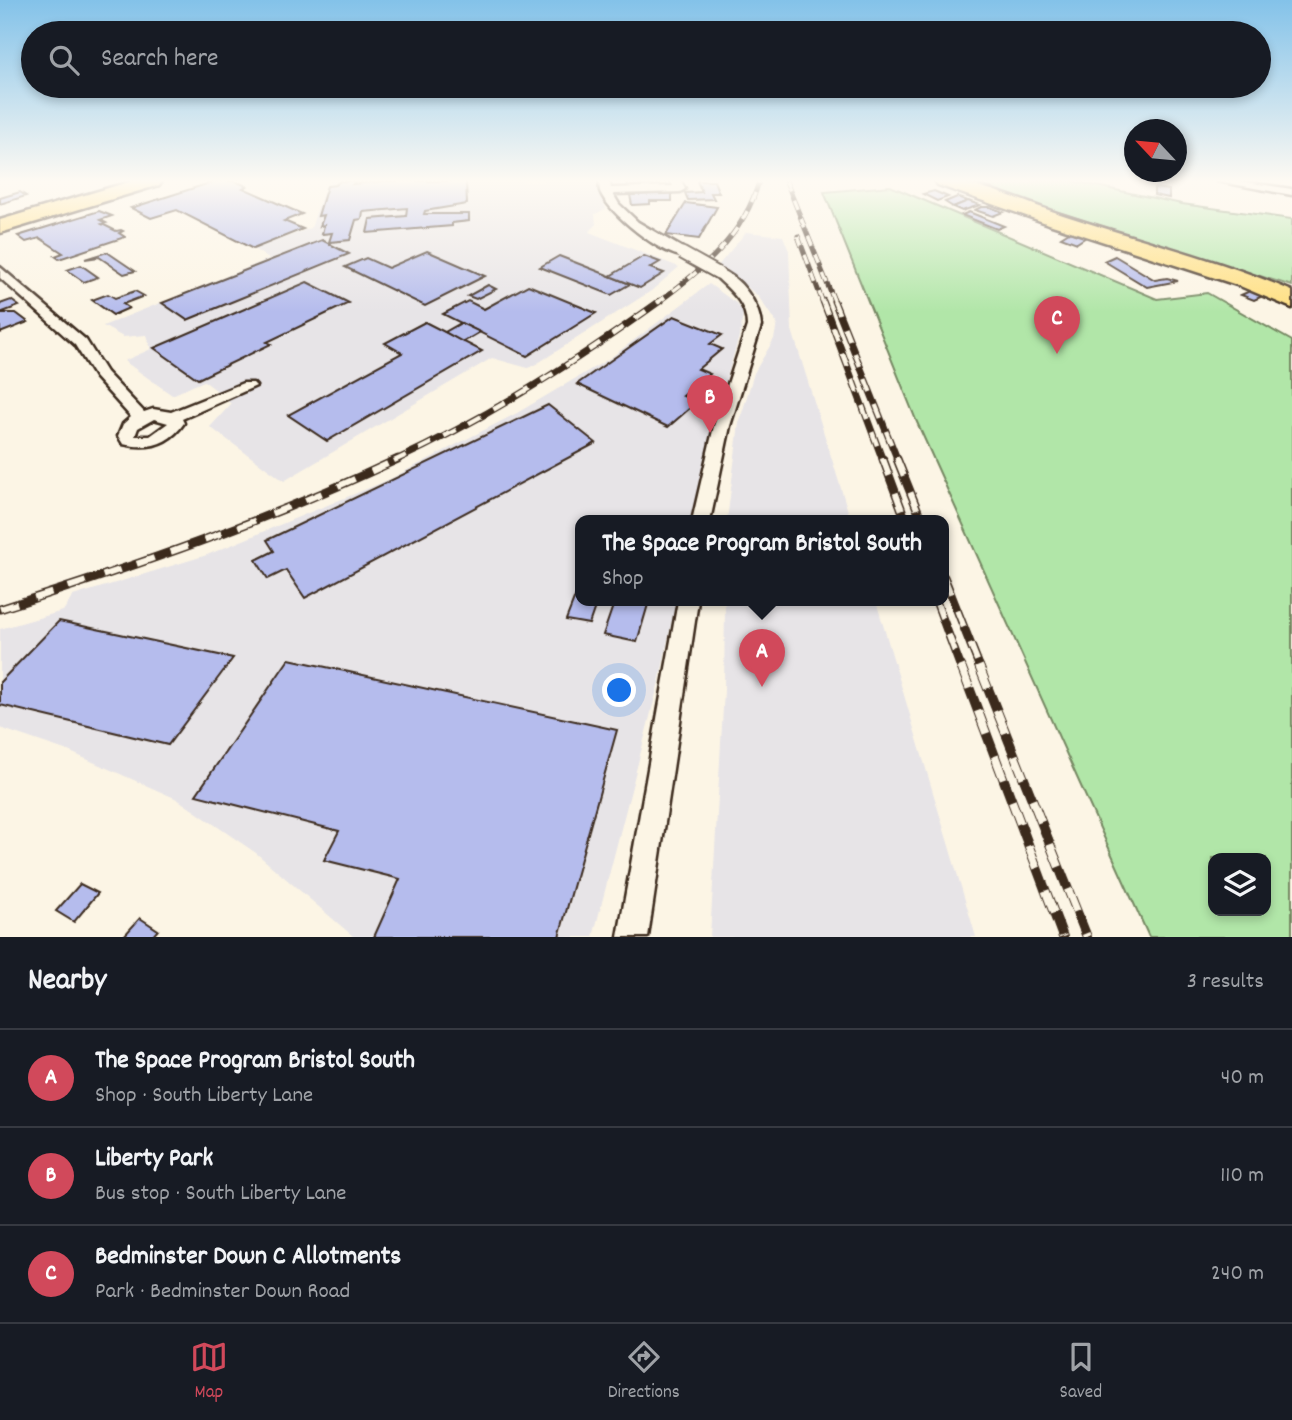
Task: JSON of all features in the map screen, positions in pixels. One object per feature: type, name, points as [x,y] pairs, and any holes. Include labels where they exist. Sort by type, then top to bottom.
[{"type":"highway","points":[[1068,225],[1249,281],[1292,300]]},
{"type":"street","points":[[635,225],[733,284],[749,306],[754,319],[754,334],[731,395],[702,515]]},
{"type":"street","points":[[1,273],[81,344],[100,374],[131,410],[142,418]]},
{"type":"street","points":[[173,417],[176,423],[164,436],[144,442],[128,440],[126,432],[142,418],[163,414],[173,417],[248,386]]},
{"type":"street","points":[[633,937],[687,606]]},
{"type":"shaded area","points":[[312,225],[596,225],[589,232],[679,267],[651,291],[538,363],[528,368],[492,358],[284,481],[210,427],[231,404],[216,390],[204,381],[172,395],[124,361],[151,349],[146,335],[123,337],[103,326],[269,259],[254,249],[311,228]]},
{"type":"shaded area","points":[[746,232],[783,236],[789,251],[792,330],[849,515],[728,515],[739,423],[754,373],[774,339],[777,324],[758,296],[730,273],[717,267]]},
{"type":"shaded area","points":[[709,284],[736,303],[743,312],[741,330],[712,428],[694,515],[575,515],[575,606],[675,606],[661,674],[593,937],[354,937],[256,853],[177,799],[68,751],[0,728],[0,629],[63,611],[73,596],[207,555],[388,480],[517,413],[610,358]]},
{"type":"shaded area","points":[[725,606],[877,606],[976,937],[710,937],[724,690]]},
{"type":"green space","points":[[837,225],[982,225],[1157,299],[1207,293],[1292,341],[1292,937],[1149,937],[916,420]]},
{"type":"green space","points":[[1098,225],[1292,225],[1292,286]]},
{"type":"building","points":[[55,225],[103,225],[116,231],[123,231],[119,233],[125,237],[59,259],[55,256],[63,253],[40,238],[26,242],[18,236]]},
{"type":"building","points":[[206,225],[293,225],[303,229],[253,249]]},
{"type":"building","points":[[320,225],[355,225],[350,240],[329,242],[332,233],[322,234],[324,225]]},
{"type":"building","points":[[369,225],[452,225],[452,226],[367,233]]},
{"type":"building","points":[[672,225],[707,225],[699,239],[666,235]]},
{"type":"building","points":[[986,225],[1004,226],[997,229]]},
{"type":"building","points":[[1069,232],[1086,237],[1077,243],[1061,237]]},
{"type":"building","points":[[322,240],[349,254],[187,320],[162,303]]},
{"type":"building","points":[[427,251],[485,276],[425,306],[345,267],[366,258],[388,268]]},
{"type":"building","points":[[107,252],[135,271],[124,274],[99,257],[85,259]]},
{"type":"building","points":[[559,256],[630,284],[611,295],[540,267]]},
{"type":"building","points":[[644,256],[660,262],[650,268],[664,273],[640,288],[610,276]]},
{"type":"building","points":[[1115,256],[1155,280],[1167,278],[1178,281],[1147,287],[1104,261]]},
{"type":"building","points":[[81,265],[98,277],[84,282],[67,270]]},
{"type":"building","points":[[307,282],[349,303],[198,379],[154,348]]},
{"type":"building","points":[[488,285],[496,289],[476,299],[468,296]]},
{"type":"building","points":[[528,285],[596,313],[527,356],[443,314],[468,301],[484,309]]},
{"type":"building","points":[[1252,290],[1265,295],[1254,300],[1241,295]]},
{"type":"building","points":[[135,291],[144,296],[123,304],[129,308],[113,315],[92,300],[108,294],[115,298]]},
{"type":"building","points":[[11,300],[19,306],[0,313],[0,304]]},
{"type":"building","points":[[0,313],[16,313],[28,322],[0,333]]},
{"type":"building","points":[[674,316],[722,335],[710,344],[722,349],[698,369],[710,374],[683,396],[697,402],[668,427],[577,384]]},
{"type":"building","points":[[425,322],[482,351],[327,441],[288,415],[402,353],[385,343]]},
{"type":"building","points":[[461,323],[480,332],[463,342],[445,332]]},
{"type":"building","points":[[548,405],[596,443],[305,598],[286,570],[268,579],[256,560],[274,551],[267,540]]},
{"type":"building","points":[[575,597],[575,606],[595,606],[589,624],[566,620]]},
{"type":"building","points":[[613,606],[648,606],[637,642],[603,635]]},
{"type":"building","points":[[59,621],[233,658],[168,745],[0,705],[0,682]]},
{"type":"building","points":[[289,659],[617,730],[559,937],[374,937],[400,879],[324,860],[339,831],[196,795]]},
{"type":"building","points":[[80,884],[98,893],[74,922],[56,911]]},
{"type":"building","points":[[140,918],[158,930],[152,937],[123,937]]},
{"type":"railway","points":[[657,303],[705,264],[739,225]]},
{"type":"railway","points":[[804,225],[835,303]]},
{"type":"railway","points":[[798,236],[823,303]]},
{"type":"railway","points":[[394,461],[464,426],[531,387],[660,301]]},
{"type":"railway","points":[[823,301],[883,461]]},
{"type":"railway","points":[[834,301],[898,461]]},
{"type":"railway","points":[[0,609],[202,541],[301,502],[398,459]]},
{"type":"railway","points":[[883,459],[904,515]]},
{"type":"railway","points":[[897,459],[920,515]]},
{"type":"railway","points":[[949,590],[980,668]]},
{"type":"railway","points":[[938,606],[961,668]]},
{"type":"railway","points":[[961,666],[1063,937]]},
{"type":"railway","points":[[979,666],[1087,937]]},
{"type":"place","name":"Bedminster Down C Allotments","points":[[1057,354]]},
{"type":"place","name":"Liberty Park","points":[[710,433]]},
{"type":"place","name":"The Space Program Bristol South","points":[[762,687]]}]
